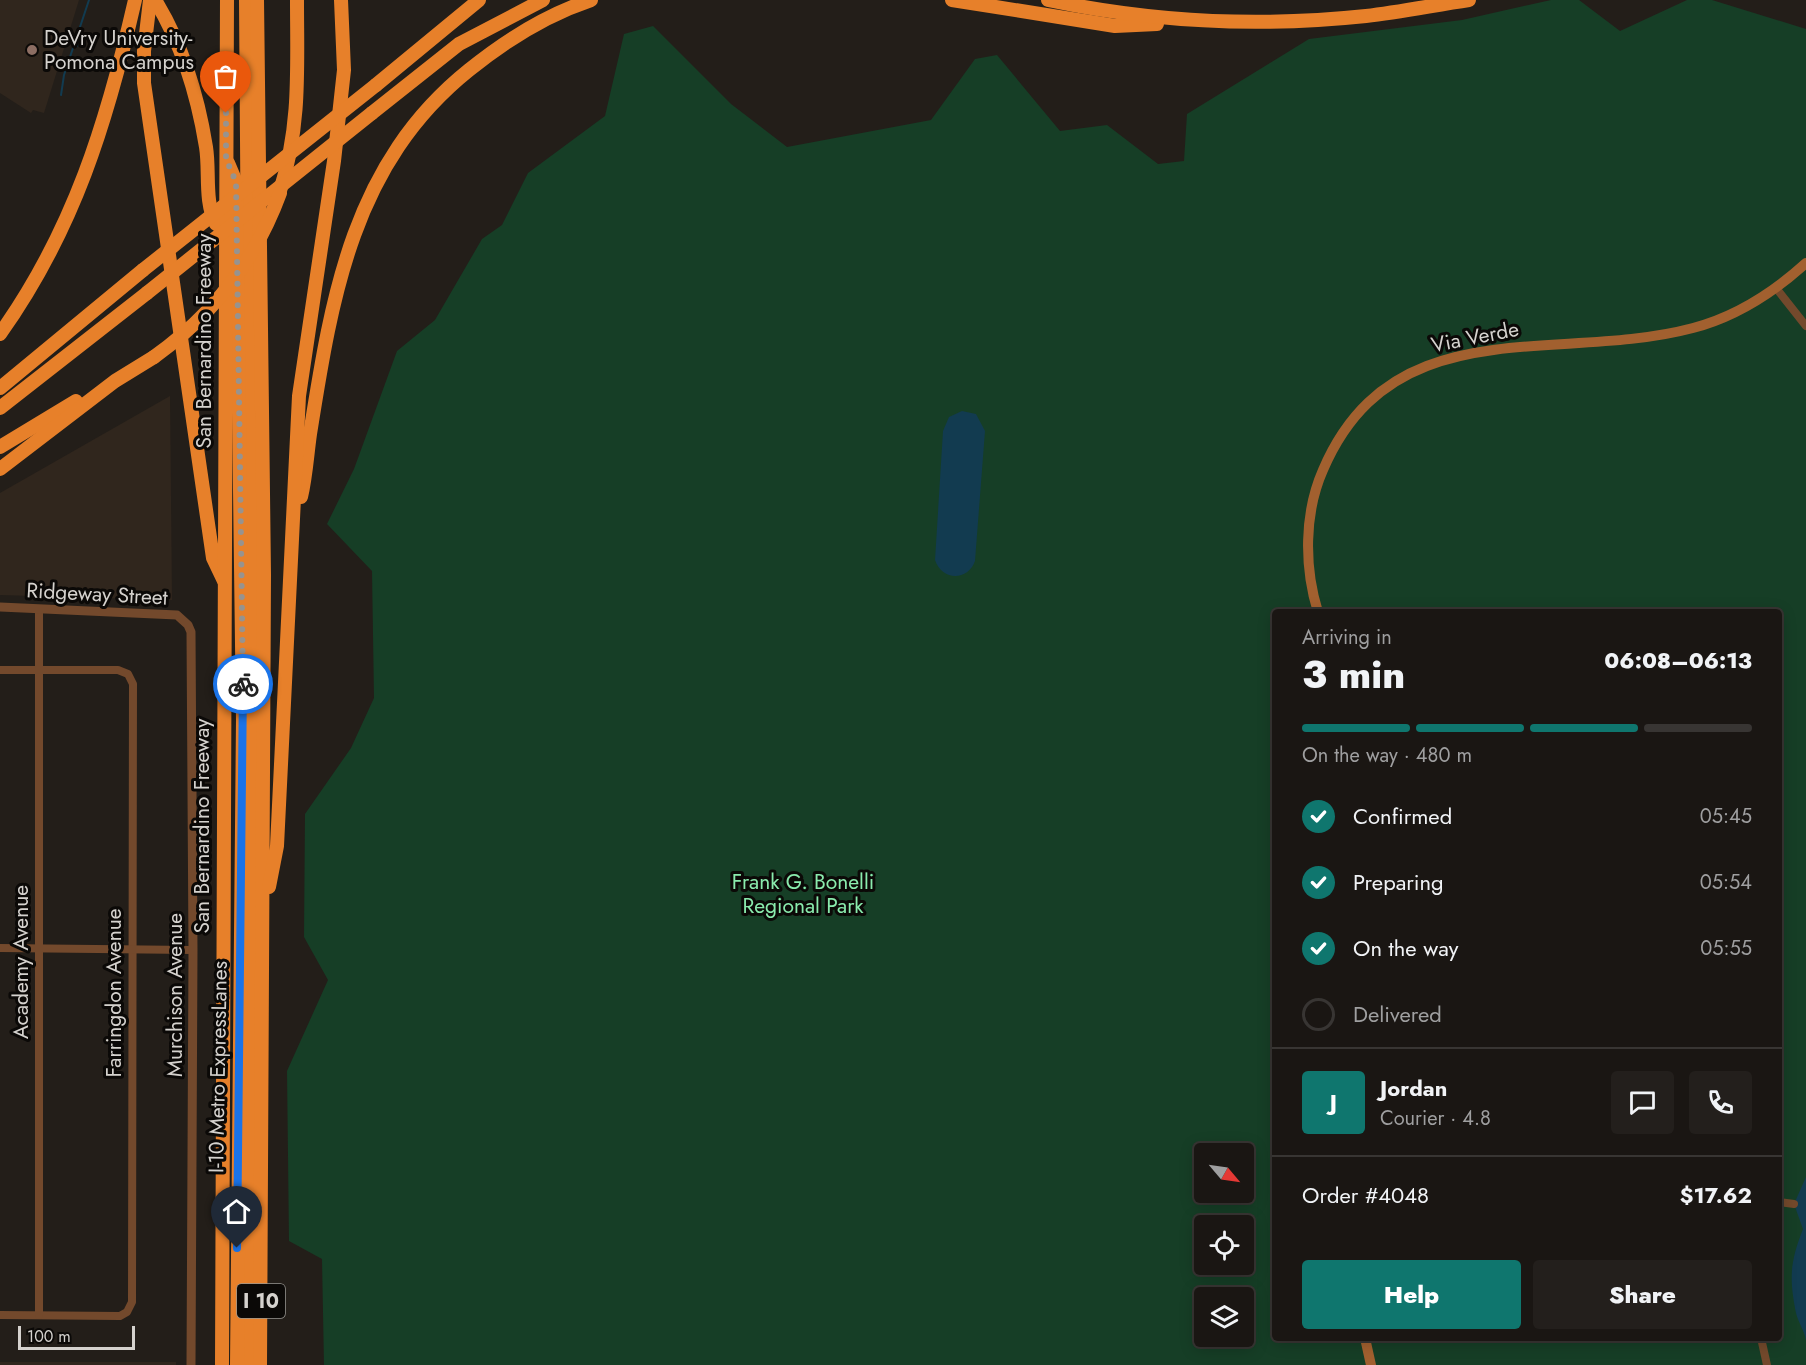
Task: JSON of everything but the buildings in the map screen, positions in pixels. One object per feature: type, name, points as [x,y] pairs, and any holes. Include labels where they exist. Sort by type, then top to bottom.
[{"type":"highway","points":[[150,0],[146,20],[144,82],[213,558],[226,585]]},
{"type":"highway","points":[[155,0],[184,63],[201,118],[211,213],[225,241]]},
{"type":"highway","name":"San Bernardino Freeway","points":[[222,1365],[222,789],[226,585],[227,0]]},
{"type":"highway","name":"I-10 Metro ExpressLanes","points":[[246,0],[249,420],[255,631],[247,1365]]},
{"type":"highway","name":"I 10","points":[[257,0],[264,575],[260,1365]]},
{"type":"highway","points":[[0,469],[116,381],[154,357],[207,311],[242,271],[257,247],[279,193],[294,137],[297,0]]},
{"type":"highway","points":[[263,915],[277,846],[299,396],[334,161],[344,70],[341,0]]},
{"type":"highway","points":[[0,388],[479,0]]},
{"type":"highway","points":[[0,408],[459,44],[543,0]]},
{"type":"highway","points":[[294,528],[342,269],[356,224],[371,191],[398,146],[420,117],[452,84],[489,53],[536,24],[591,0]]},
{"type":"highway","points":[[952,0],[1114,26],[1366,16],[1470,0]]},
{"type":"highway","points":[[1048,0],[1127,14],[1228,20]]},
{"type":"highway","points":[[0,334],[59,238],[86,176],[109,107],[134,2]]},
{"type":"highway","name":"I-10 Metro ExpressLanes","points":[[226,159],[236,182],[243,668],[237,1365]]},
{"type":"highway","points":[[0,323],[21,303]]},
{"type":"highway","points":[[0,447],[92,392],[116,381]]},
{"type":"main road","name":"Via Verde","points":[[1318,609],[1309,549],[1308,524],[1315,494],[1329,455],[1341,435],[1354,418],[1388,387],[1433,363],[1456,356],[1513,347],[1638,339],[1695,328],[1726,316],[1776,288],[1806,263]]},
{"type":"main road","points":[[1366,1341],[1371,1365]]},
{"type":"street","points":[[1776,288],[1806,326]]},
{"type":"street","name":"Ridgeway Street","points":[[0,607],[177,615],[188,625]]},
{"type":"street","name":"Academy Avenue","points":[[39,609],[39,1315]]},
{"type":"street","name":"Murchison Avenue","points":[[188,625],[191,639],[193,950],[191,1365]]},
{"type":"street","points":[[0,670],[39,670]]},
{"type":"street","name":"Farringdon Avenue","points":[[39,670],[118,670],[128,674],[133,684],[132,1302],[127,1312],[120,1316],[39,1315]]},
{"type":"street","points":[[0,948],[193,950]]},
{"type":"street","points":[[1782,1202],[1794,1204]]},
{"type":"street","points":[[0,1315],[39,1315]]},
{"type":"street","points":[[1762,1341],[1767,1365]]},
{"type":"shaded area","name":"DeVry University- Pomona Campus","points":[[0,0],[79,0],[44,113],[33,110],[31,113],[0,93]]},
{"type":"shaded area","points":[[170,396],[172,600],[0,595],[0,493]]},
{"type":"shaded area","points":[[0,1362],[176,1362],[176,1365],[0,1365]]},
{"type":"green space","name":"Frank G. Bonelli Regional Park","points":[[1551,0],[1579,0],[1620,31],[1687,0],[1712,0],[1806,29],[1806,1365],[324,1365],[322,1259],[289,1241],[287,1071],[328,980],[304,937],[305,814],[351,748],[374,698],[372,571],[327,524],[354,469],[397,351],[435,320],[482,239],[502,225],[528,173],[605,116],[624,34],[653,26],[731,104],[787,147],[931,120],[975,59],[997,55],[1060,131],[1107,125],[1158,164],[1184,161],[1187,114],[1309,39],[1462,20]]},
{"type":"water","points":[[962,411],[976,414],[985,431],[975,561],[967,572],[955,576],[943,572],[935,560],[943,431],[949,417]]},
{"type":"water","points":[[1806,1177],[1806,1340],[1796,1313],[1792,1290],[1792,1270],[1795,1251],[1803,1229],[1794,1204]]},
{"type":"waterway","points":[[61,95],[64,75],[89,0]]},
{"type":"waterway","points":[[77,46],[80,31]]},
{"type":"way so far","points":[[226,113],[226,159],[236,182],[243,684]]},
{"type":"place","name":"DeVry University- Pomona Campus","points":[[32,50]]},
{"type":"route","points":[[237,1248],[243,684]]}]
